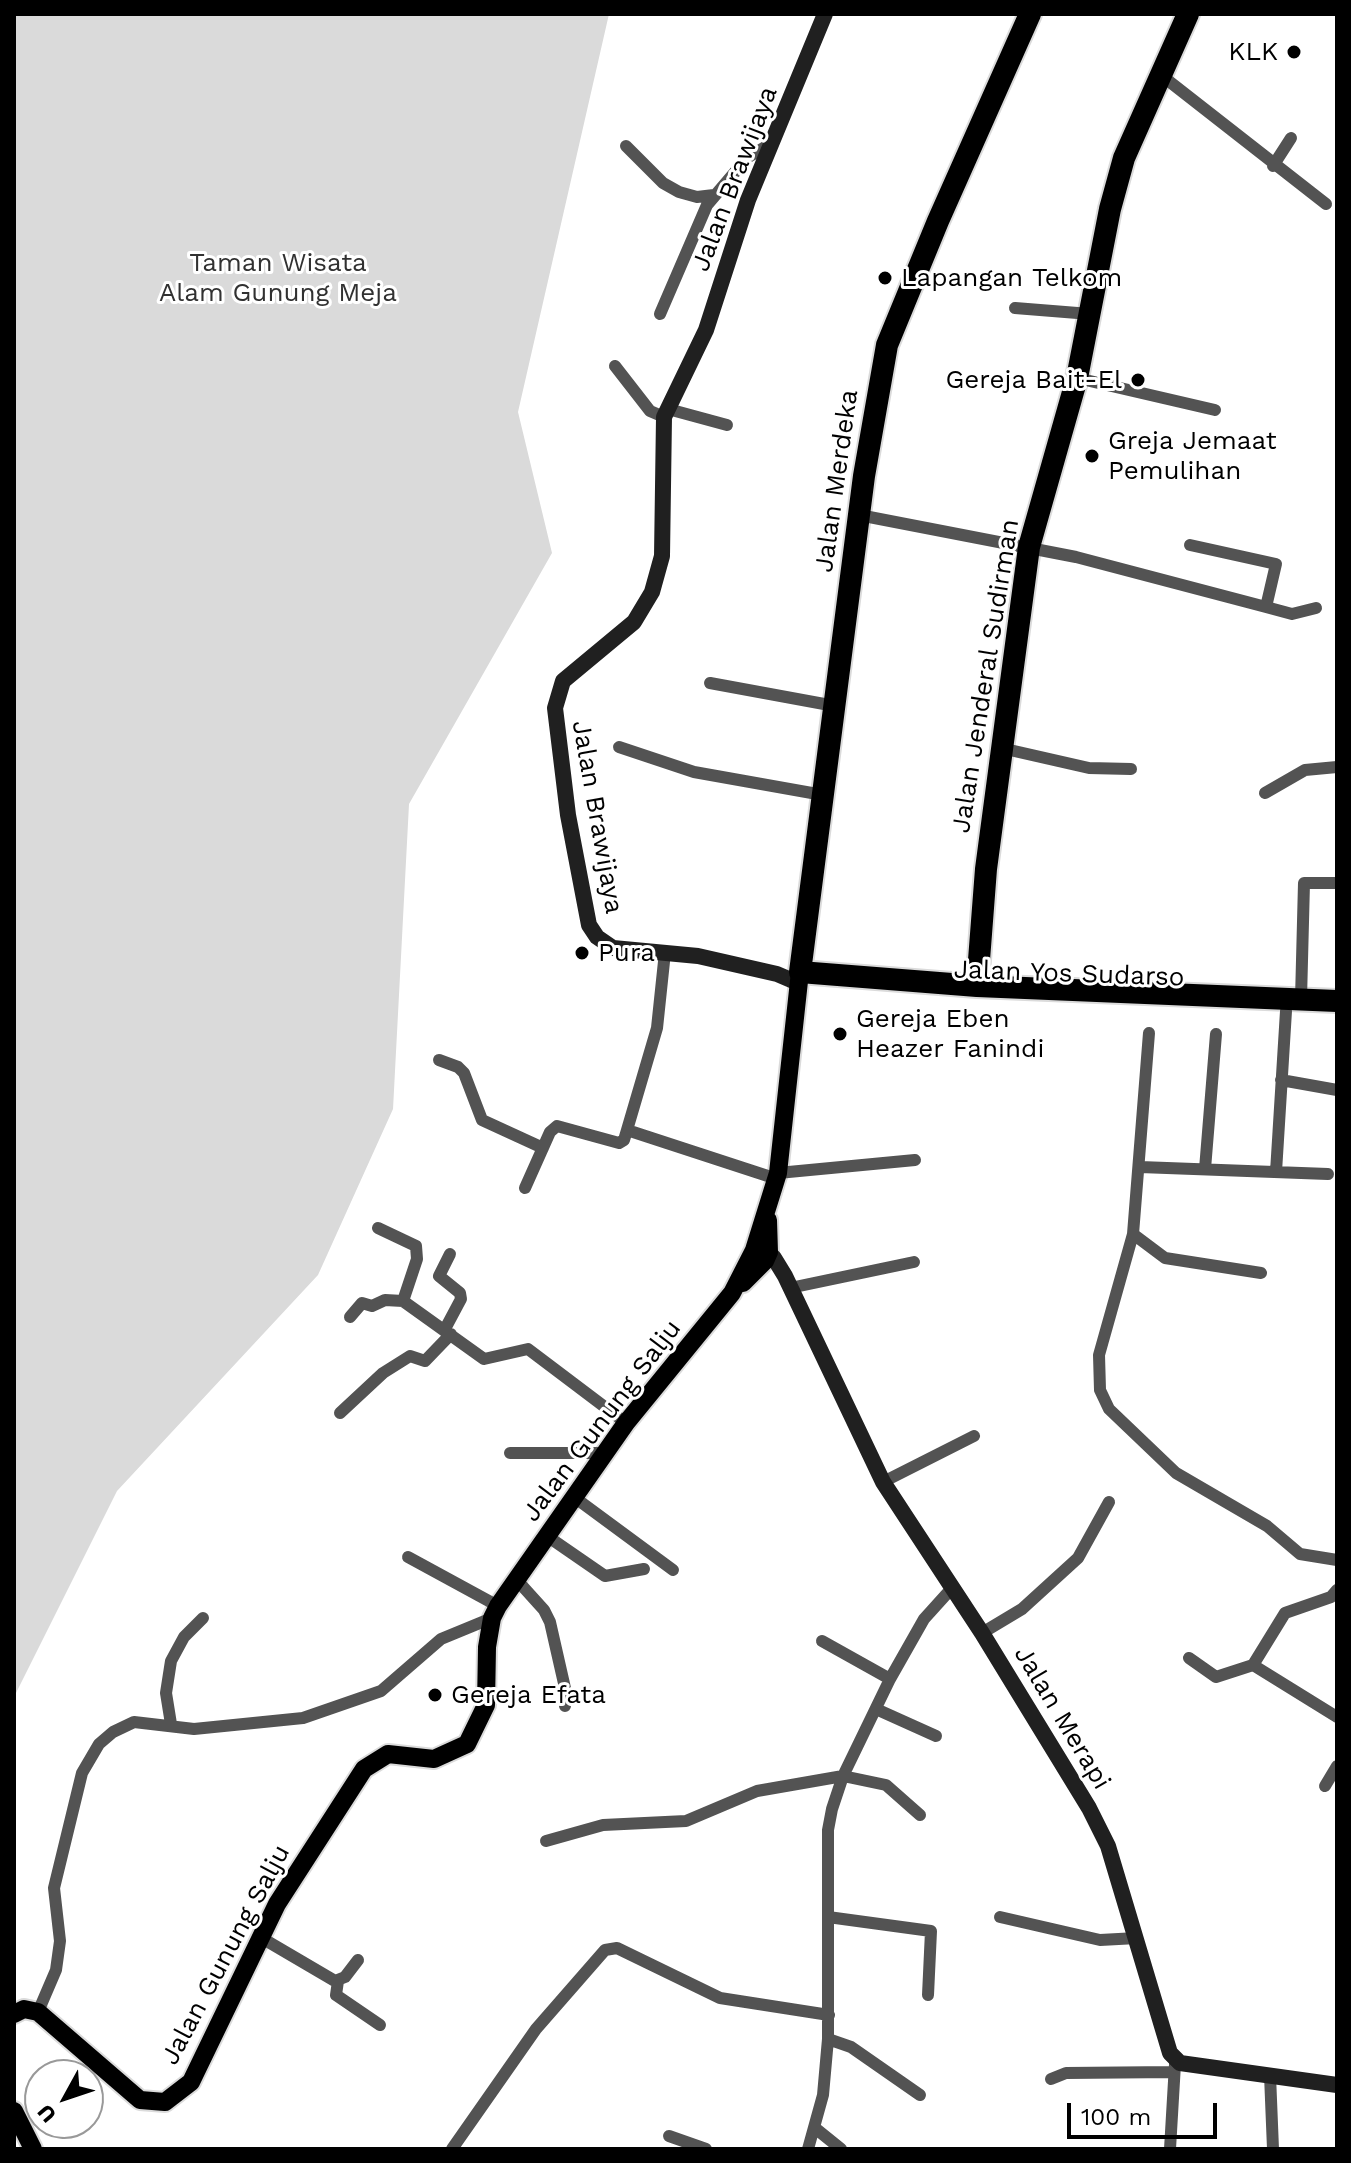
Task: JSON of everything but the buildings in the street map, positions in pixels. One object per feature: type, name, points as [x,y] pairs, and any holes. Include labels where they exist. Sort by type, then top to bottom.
[{"type":"highway","name":"Jalan Merdeka","points":[[799,978],[859,515],[887,345],[1030,14]]},
{"type":"highway","name":"Jalan Jenderal Sudirman","points":[[977,986],[986,869],[1029,547],[1077,378],[1110,209],[1124,158],[1188,14]]},
{"type":"highway","name":"Jalan Yos Sudarso","points":[[799,978],[1294,1005],[1337,1013]]},
{"type":"highway","name":"Jalan Yos Sudarso","points":[[799,978],[976,1000],[1194,1000]]},
{"type":"highway","name":"Jalan Yos Sudarso","points":[[1294,1005],[1337,1001]]},
{"type":"main road","points":[[761,1253],[778,1176],[799,978]]},
{"type":"main road","name":"Jalan Gunung Salju","points":[[38,2012],[140,2100],[165,2102],[191,2082],[277,1904],[364,1769],[388,1754],[434,1759],[467,1744],[486,1705],[495,1612],[626,1423],[761,1253]]},
{"type":"main road","points":[[14,2014],[24,2009],[38,2012]]},
{"type":"main road","points":[[14,2111],[33,2149]]},
{"type":"street","name":"Jalan Brawijaya","points":[[799,978],[665,952],[613,948],[597,937],[589,925],[562,781],[555,708],[563,681],[634,622],[652,592],[662,556],[666,413],[706,330],[748,200],[825,14]]},
{"type":"street","points":[[1161,75],[1273,166],[1326,204]]},
{"type":"street","points":[[1273,166],[1291,138]]},
{"type":"street","points":[[660,314],[700,217],[714,195],[747,158],[773,142]]},
{"type":"street","points":[[626,146],[663,183],[679,192],[697,197],[714,195]]},
{"type":"street","points":[[1015,308],[1090,314]]},
{"type":"street","points":[[615,366],[650,411],[727,425]]},
{"type":"street","points":[[1077,378],[1215,410]]},
{"type":"street","points":[[859,515],[1126,569],[1292,614],[1316,608]]},
{"type":"street","points":[[1190,545],[1276,564],[1266,607]]},
{"type":"street","points":[[710,683],[835,706]]},
{"type":"street","points":[[619,747],[682,770],[823,795]]},
{"type":"street","points":[[1001,748],[1089,768],[1131,769]]},
{"type":"street","points":[[1265,793],[1305,770],[1337,767]]},
{"type":"street","points":[[1276,1172],[1281,1080],[1294,1005],[1304,883],[1337,883]]},
{"type":"street","points":[[525,1188],[557,1126],[619,1143],[627,1130],[657,1028],[665,952]]},
{"type":"street","points":[[1149,1033],[1133,1234],[1099,1355],[1100,1390],[1104,1402],[1167,1465],[1191,1483],[1267,1526],[1300,1554],[1314,1559],[1337,1560]]},
{"type":"street","points":[[1205,1169],[1216,1034]]},
{"type":"street","points":[[439,1060],[458,1067],[464,1073],[482,1120],[543,1148]]},
{"type":"street","points":[[1281,1080],[1337,1090]]},
{"type":"street","points":[[627,1130],[778,1176],[915,1160]]},
{"type":"street","points":[[1140,1167],[1328,1174]]},
{"type":"street","points":[[378,1228],[416,1246],[417,1259],[403,1301]]},
{"type":"street","points":[[1133,1234],[1165,1258],[1261,1273]]},
{"type":"street","name":"Jalan Merapi","points":[[761,1253],[787,1282],[883,1482],[982,1633],[1089,1808],[1108,1846],[1175,2066]]},
{"type":"street","points":[[340,1413],[383,1373],[410,1356],[425,1361],[448,1331],[461,1299],[460,1293],[439,1276],[450,1254]]},
{"type":"street","points":[[787,1282],[914,1262]]},
{"type":"street","points":[[350,1317],[362,1303],[372,1306],[385,1300],[403,1301],[484,1359],[528,1349],[626,1423]]},
{"type":"street","points":[[883,1482],[974,1436]]},
{"type":"street","points":[[510,1453],[605,1453]]},
{"type":"street","points":[[574,1497],[673,1570]]},
{"type":"street","points":[[982,1633],[1022,1609],[1078,1558],[1109,1502]]},
{"type":"street","points":[[547,1536],[605,1576],[644,1569]]},
{"type":"street","points":[[408,1557],[495,1612]]},
{"type":"street","points":[[516,1579],[538,1601],[550,1622],[565,1688],[565,1706]]},
{"type":"street","points":[[808,2149],[823,2095],[828,2039],[828,1830],[843,1776],[890,1679],[924,1619],[952,1588]]},
{"type":"street","points":[[1189,1658],[1216,1677],[1253,1665],[1285,1613],[1324,1600],[1337,1590]]},
{"type":"street","points":[[38,2012],[56,1970],[60,1941],[54,1888],[82,1773],[99,1744],[113,1732],[134,1722],[194,1729],[282,1721],[374,1695],[441,1639],[495,1612]]},
{"type":"street","points":[[171,1724],[166,1693],[171,1661],[184,1637],[203,1618]]},
{"type":"street","points":[[822,1641],[890,1679]]},
{"type":"street","points":[[1253,1665],[1337,1717]]},
{"type":"street","points":[[876,1709],[936,1736]]},
{"type":"street","points":[[1325,1786],[1337,1766]]},
{"type":"street","points":[[546,1841],[603,1825],[673,1824],[757,1791],[843,1776],[886,1785],[920,1815]]},
{"type":"street","points":[[828,1917],[931,1931],[928,1995]]},
{"type":"street","points":[[1000,1917],[1100,1940],[1137,1938]]},
{"type":"street","points":[[260,1937],[323,1976],[338,1981]]},
{"type":"street","points":[[452,2149],[536,2029],[605,1950],[617,1948],[720,1998],[829,2015]]},
{"type":"street","points":[[358,1960],[338,1981],[336,1995],[380,2025]]},
{"type":"street","points":[[828,2039],[851,2047],[920,2095]]},
{"type":"street","points":[[1170,2149],[1175,2066]]},
{"type":"street","points":[[1051,2079],[1066,2073],[1175,2066],[1337,2085]]},
{"type":"street","points":[[1270,2075],[1273,2149]]},
{"type":"street","points":[[815,2128],[841,2149]]},
{"type":"street","points":[[669,2136],[706,2149]]},
{"type":"green space","name":"Taman Wisata Alam Gunung Meja","points":[[14,14],[609,14],[518,412],[552,553],[409,804],[393,1109],[318,1275],[117,1491],[14,1697]]},
{"type":"place","name":"KLK","points":[[1294,52]]},
{"type":"place","name":"Lapangan Telkom","points":[[885,278]]},
{"type":"place","name":"Gereja Bait-El","points":[[1138,380]]},
{"type":"place","name":"Greja Jemaat Pemulihan","points":[[1092,456]]},
{"type":"place","name":"Pura","points":[[582,953]]},
{"type":"place","name":"Gereja Eben Heazer Fanindi","points":[[840,1034]]},
{"type":"place","name":"Gereja Efata","points":[[435,1695]]}]
